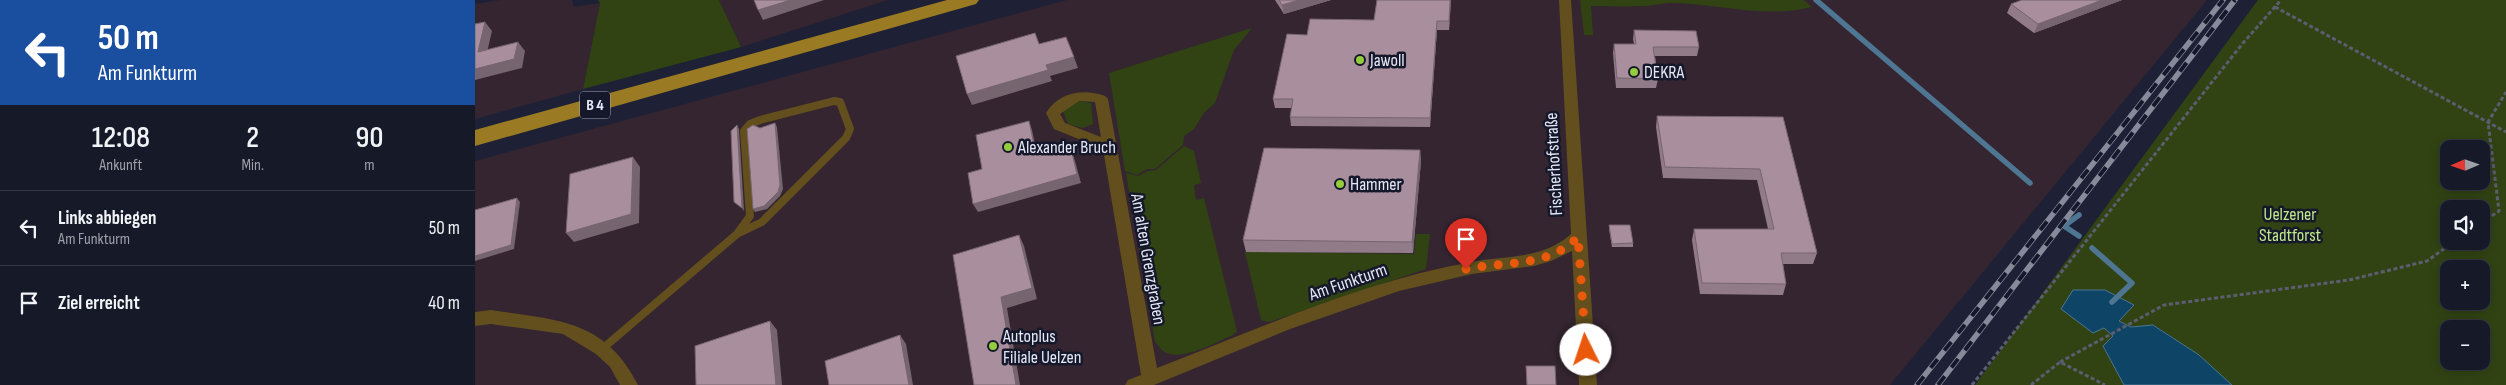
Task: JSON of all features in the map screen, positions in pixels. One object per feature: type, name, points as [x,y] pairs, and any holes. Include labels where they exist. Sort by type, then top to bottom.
[{"type":"main road","name":"B 4","points":[[475,138],[714,73],[969,0]]},
{"type":"street","name":"Fischerhofstraße","points":[[1565,0],[1588,385]]},
{"type":"street","name":"Am alten Grenzgraben","points":[[1109,146],[1150,379]]},
{"type":"street","name":"Am Funkturm","points":[[1134,385],[1324,310],[1394,287],[1480,266],[1538,260],[1556,254],[1578,237]]},
{"type":"street","points":[[475,319],[491,317],[566,328],[602,349],[616,362],[629,385]]},
{"type":"lane","points":[[602,349],[737,234],[750,216],[744,131],[750,124],[834,101],[841,102],[850,129],[846,138],[763,222],[737,234]]},
{"type":"path","points":[[1974,384],[2243,43],[2281,0]]},
{"type":"path","points":[[2275,8],[2506,132]]},
{"type":"path","points":[[2490,217],[2499,211],[2488,122],[2506,92]]},
{"type":"path","points":[[2031,385],[2060,362],[2107,334],[2164,305],[2349,280],[2427,261],[2442,250]]},
{"type":"path","points":[[2060,362],[2105,385]]},
{"type":"shaded area","points":[[500,0],[572,0],[574,7],[600,3],[583,89],[475,119],[475,4]]},
{"type":"shaded area","points":[[719,0],[888,0],[741,47]]},
{"type":"shaded area","points":[[1067,0],[2207,0],[1890,385],[475,385],[475,161]]},
{"type":"green space","points":[[598,0],[719,0],[741,47],[583,89],[600,3]]},
{"type":"green space","points":[[1580,0],[1804,0],[1812,7],[1794,10],[1758,11],[1668,3],[1648,6],[1591,6],[1593,35],[1584,35]]},
{"type":"green space","name":"Uelzener Stadtforst","points":[[2258,0],[2506,0],[2506,385],[2232,385],[2199,355],[2154,325],[2131,327],[2119,321],[2133,305],[2105,290],[2074,290],[2061,309],[2104,328],[2114,337],[2103,346],[2124,385],[1975,385]]},
{"type":"green space","points":[[1252,28],[1234,50],[1215,103],[1204,113],[1194,129],[1184,136],[1183,145],[1155,169],[1147,169],[1137,175],[1125,171],[1109,73]]},
{"type":"green space","points":[[1077,101],[1091,103],[1093,124],[1083,128],[1068,124],[1063,111]]},
{"type":"green space","points":[[1184,146],[1194,151],[1201,183],[1194,185],[1196,200],[1204,198],[1237,331],[1233,335],[1208,346],[1179,355],[1163,351],[1155,342],[1126,173],[1138,176],[1148,171],[1156,170]]},
{"type":"green space","points":[[1416,234],[1430,234],[1426,269],[1269,322],[1261,320],[1245,252],[1414,254]]},
{"type":"water","points":[[2073,290],[2105,290],[2134,305],[2119,321],[2131,327],[2153,325],[2199,355],[2232,385],[2124,385],[2103,346],[2113,336],[2104,328],[2093,333],[2061,309]]},
{"type":"building","points":[[754,0],[791,0],[758,10]]},
{"type":"building","points":[[1279,0],[1299,0],[1282,5]]},
{"type":"building","name":"Jawoll","points":[[1377,0],[1450,0],[1449,21],[1437,21],[1430,118],[1290,117],[1293,99],[1273,99],[1287,34],[1307,35],[1310,19],[1374,20]]},
{"type":"building","points":[[2022,0],[2102,0],[2038,24],[2011,4]]},
{"type":"building","points":[[485,22],[478,52],[518,42],[514,59],[475,69],[475,24]]},
{"type":"building","name":"DEKRA","points":[[1634,30],[1696,31],[1699,47],[1653,47],[1658,79],[1617,78],[1614,44],[1636,44]]},
{"type":"building","points":[[1035,33],[1039,44],[1066,37],[1074,57],[1046,65],[1048,70],[967,94],[956,56]]},
{"type":"building","points":[[1657,116],[1783,117],[1817,253],[1781,253],[1786,284],[1702,283],[1694,229],[1774,229],[1760,169],[1665,167]]},
{"type":"building","points":[[1029,121],[1036,154],[1070,145],[1077,174],[973,204],[968,173],[982,169],[976,135]]},
{"type":"building","points":[[775,123],[780,185],[778,192],[764,206],[753,209],[747,129],[753,125],[760,128]]},
{"type":"building","points":[[737,125],[742,208],[734,202],[731,131]]},
{"type":"building","name":"Hammer","points":[[1264,148],[1420,150],[1412,242],[1243,240]]},
{"type":"building","points":[[633,157],[631,214],[566,233],[570,174]]},
{"type":"building","points":[[517,198],[511,245],[475,256],[475,210]]},
{"type":"building","points":[[1609,225],[1630,225],[1633,243],[1612,244]]},
{"type":"building","name":"Autoplus Filiale Uelzen","points":[[1019,235],[1032,288],[1001,297],[1016,385],[974,385],[953,255]]},
{"type":"building","points":[[770,321],[776,385],[696,385],[695,346]]},
{"type":"building","points":[[900,335],[909,385],[829,385],[825,361]]},
{"type":"building","points":[[1526,366],[1555,366],[1556,385],[1527,385]]},
{"type":"waterway","points":[[1816,0],[2030,183]]},
{"type":"waterway","points":[[2079,215],[2064,226],[2079,236]]},
{"type":"waterway","points":[[2092,248],[2132,283],[2112,302]]},
{"type":"railway","points":[[1917,385],[2223,0]]},
{"type":"railway","points":[[1938,385],[2235,0]]},
{"type":"place","name":"Jawoll","points":[[1360,60]]},
{"type":"place","name":"DEKRA","points":[[1634,72]]},
{"type":"place","name":"Alexander Bruch","points":[[1008,147]]},
{"type":"place","name":"Hammer","points":[[1340,184]]},
{"type":"place","name":"Autoplus Filiale Uelzen","points":[[993,346]]},
{"type":"route","points":[[1466,269],[1538,260],[1556,254],[1568,247],[1578,237],[1586,350]]}]
